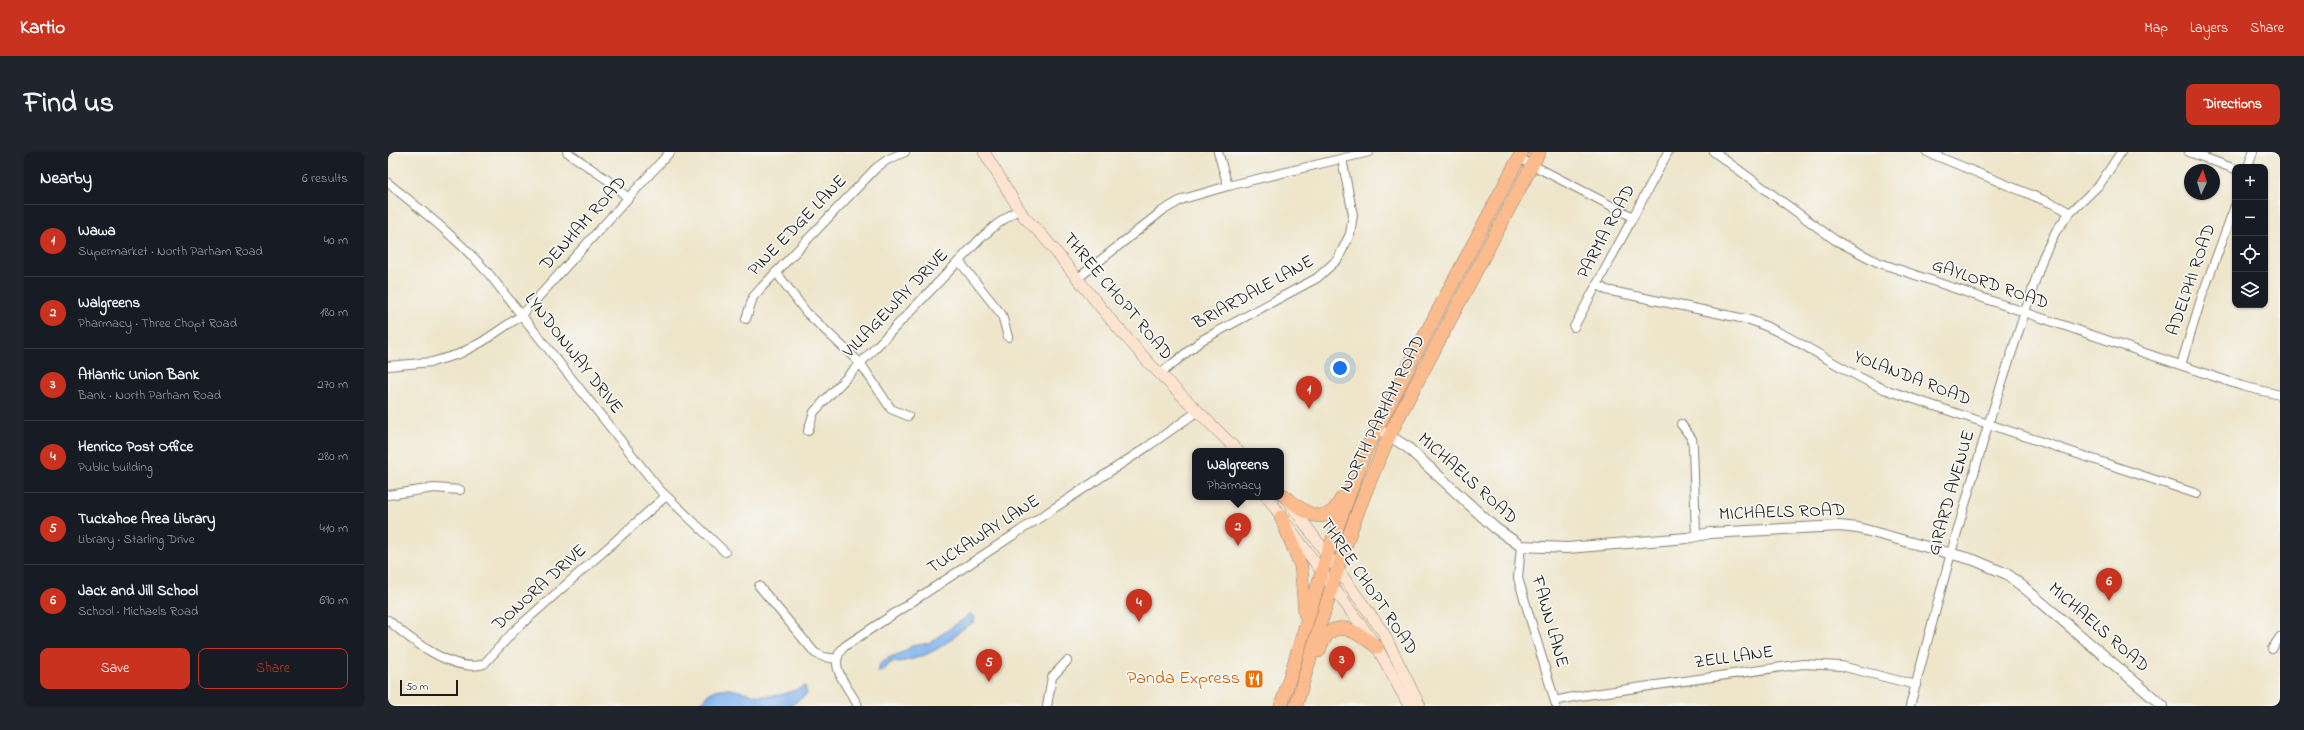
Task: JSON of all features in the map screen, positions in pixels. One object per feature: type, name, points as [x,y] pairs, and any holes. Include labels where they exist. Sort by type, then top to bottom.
[{"type":"highway","name":"NORTH PARHAM ROAD","points":[[1297,701],[1337,569],[1359,505],[1389,435],[1539,152]]},
{"type":"highway","name":"NORTH PARHAM ROAD","points":[[1281,706],[1321,572],[1352,485],[1377,428],[1521,155]]},
{"type":"highway","points":[[1284,495],[1308,514],[1325,515],[1334,510],[1352,485]]},
{"type":"highway","points":[[1281,517],[1301,566],[1305,625]]},
{"type":"highway","points":[[1297,701],[1312,674],[1323,639],[1329,633],[1338,629],[1350,629],[1377,648]]},
{"type":"main road","name":"THREE CHOPT ROAD","points":[[984,152],[1019,209],[1114,325],[1160,374],[1235,448]]},
{"type":"main road","name":"THREE CHOPT ROAD","points":[[1284,496],[1390,644],[1420,706]]},
{"type":"main road","name":"THREE CHOPT ROAD","points":[[1268,500],[1377,648],[1408,706]]},
{"type":"street","points":[[567,152],[609,181],[628,198]]},
{"type":"street","name":"DENHAM ROAD","points":[[388,366],[432,362],[458,354],[482,342],[522,315],[670,152]]},
{"type":"street","name":"PINE EDGE LANE","points":[[746,319],[753,297],[776,272],[876,168],[887,160],[905,152]]},
{"type":"street","points":[[1218,152],[1228,186]]},
{"type":"street","points":[[1077,279],[1172,205],[1196,194],[1369,152]]},
{"type":"street","name":"PARMA ROAD","points":[[1574,327],[1668,152]]},
{"type":"street","name":"GAYLORD ROAD","points":[[1714,152],[1835,240],[1856,252],[1906,273],[2024,314],[2257,391],[2280,395]]},
{"type":"street","points":[[1927,152],[2058,206],[2070,213]]},
{"type":"street","name":"GIRARD AVENUE","points":[[1910,706],[1951,553],[1988,424],[2024,314],[2049,244],[2070,213],[2100,184],[2121,152]]},
{"type":"street","points":[[2189,152],[2232,168]]},
{"type":"street","points":[[2249,164],[2253,152]]},
{"type":"street","points":[[1521,155],[1532,164],[1633,217]]},
{"type":"street","name":"BRIARDALE LANE","points":[[1160,374],[1202,340],[1316,278],[1338,259],[1350,234],[1353,214],[1342,158]]},
{"type":"street","name":"LYNDONWAY DRIVE","points":[[388,184],[426,212],[465,247],[522,315],[666,496],[725,552]]},
{"type":"street","name":"VILLAGEWAY DRIVE","points":[[808,431],[814,412],[959,261],[996,225],[1019,209]]},
{"type":"street","name":"ADELPHI ROAD","points":[[2181,365],[2202,296],[2232,214]]},
{"type":"street","points":[[959,261],[1002,315],[1008,337]]},
{"type":"street","points":[[776,272],[806,312],[860,364],[891,409],[908,416]]},
{"type":"street","name":"YOLANDA ROAD","points":[[1597,284],[1606,290],[1750,320],[1767,326],[1864,380],[1988,424],[2197,494]]},
{"type":"street","name":"TUCKAWAY LANE","points":[[837,659],[845,646],[1147,447],[1198,411]]},
{"type":"street","points":[[1681,424],[1692,439],[1696,535]]},
{"type":"street","name":"MICHAELS ROAD","points":[[1377,428],[1407,447],[1495,528],[1521,546],[1536,548],[1567,548],[1687,538],[1696,535],[1839,526],[1875,532],[1974,560],[2007,574],[2162,706]]},
{"type":"street","points":[[388,495],[434,488],[460,490]]},
{"type":"street","name":"DONORA DRIVE","points":[[388,620],[413,641],[442,657],[466,666],[484,664],[515,630],[666,496]]},
{"type":"street","name":"FAWN LANE","points":[[1521,546],[1518,578],[1556,704]]},
{"type":"street","points":[[759,586],[815,653],[824,657],[837,659],[840,677],[858,706]]},
{"type":"street","points":[[2272,649],[2280,637]]},
{"type":"street","points":[[1047,706],[1052,677],[1067,662]]},
{"type":"street","name":"ZELL LANE","points":[[1556,704],[1573,697],[1803,664],[1841,666],[1916,685]]},
{"type":"water","points":[[969,613],[975,618],[974,623],[963,628],[942,646],[928,654],[906,661],[890,663],[882,672],[878,672],[880,664],[886,659],[903,652],[912,646],[929,643],[965,618]]},
{"type":"water","points":[[805,686],[807,694],[790,706],[699,706],[706,696],[714,691],[722,689],[730,689],[766,696],[786,693]]},
{"type":"place","name":"Wawa","points":[[1309,409]]},
{"type":"place","name":"Walgreens","points":[[1238,546]]},
{"type":"place","name":"Jack and Jill School","points":[[2109,601]]},
{"type":"place","name":"Henrico Post Office","points":[[1139,622]]},
{"type":"place","name":"Panda Express","points":[[1254,679]]},
{"type":"place","name":"Atlantic Union Bank","points":[[1342,679]]},
{"type":"place","name":"Tuckahoe Area Library","points":[[989,682]]}]
